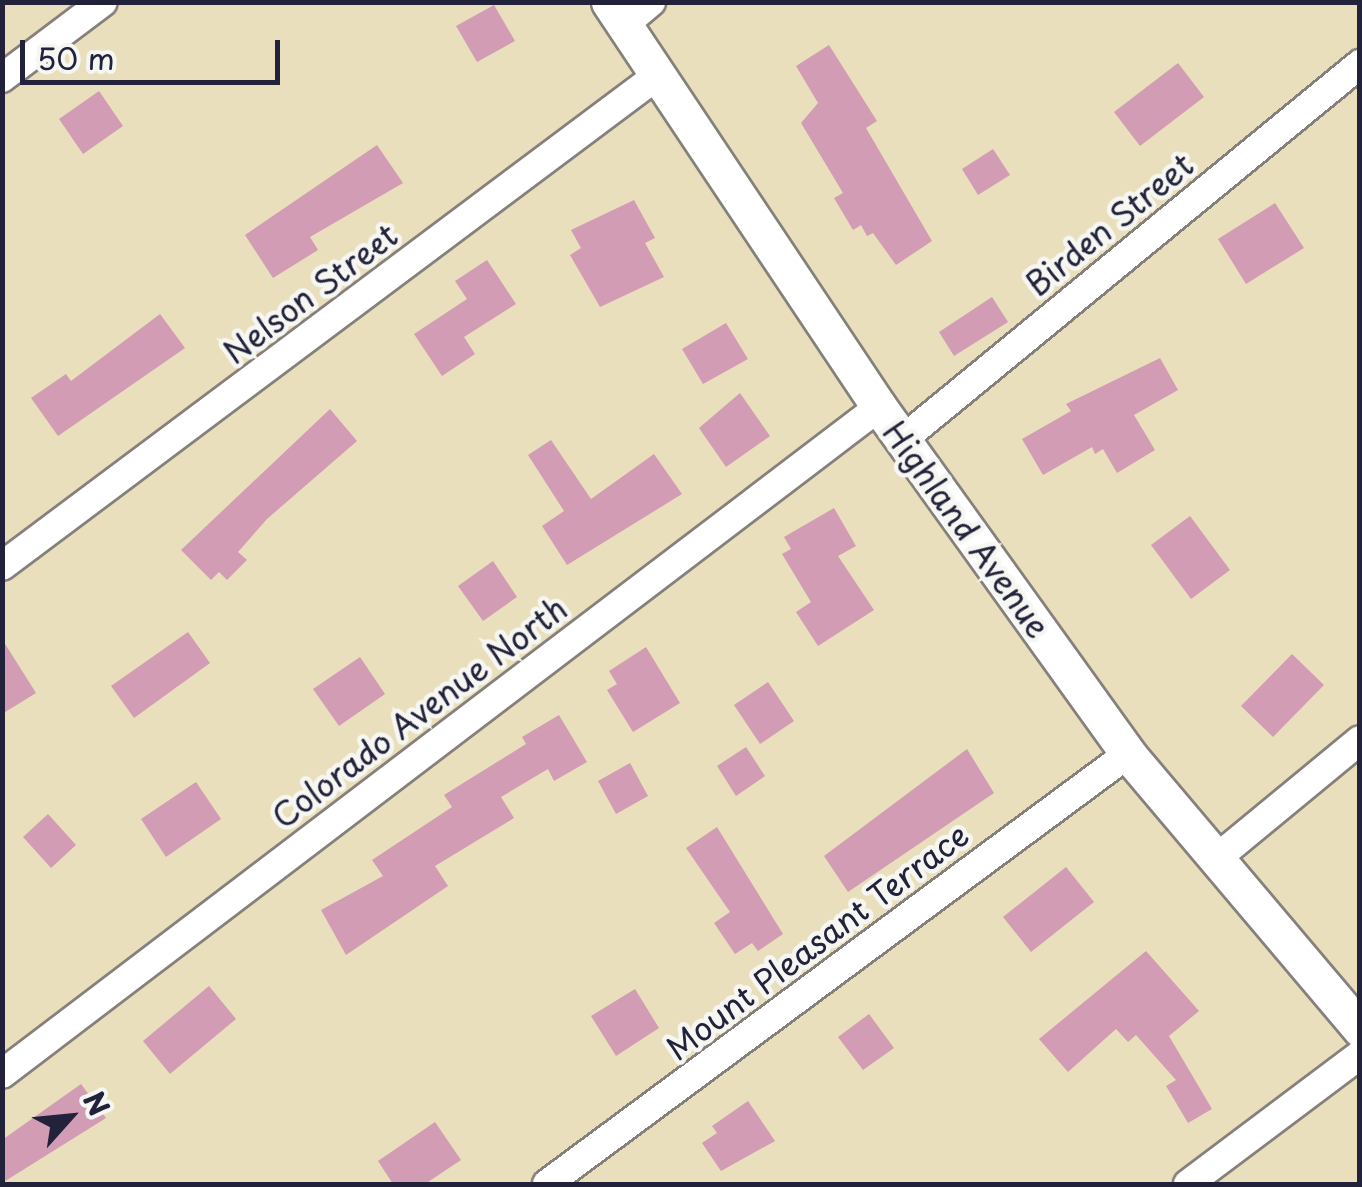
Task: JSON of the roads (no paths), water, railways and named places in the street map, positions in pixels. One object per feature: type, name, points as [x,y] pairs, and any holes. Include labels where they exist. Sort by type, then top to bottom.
[{"type":"street","points":[[2,78],[104,2]]},
{"type":"street","name":"Highland Avenue","points":[[628,10],[658,75],[902,440],[1128,754],[1360,1029]]},
{"type":"street","name":"Birden Street","points":[[902,440],[1360,64]]},
{"type":"street","name":"Nelson Street","points":[[2,566],[658,75]]},
{"type":"street","name":"Colorado Avenue North","points":[[2,1074],[879,407]]},
{"type":"street","points":[[1217,858],[1360,740]]},
{"type":"street","name":"Mount Pleasant Terrace","points":[[547,1184],[1128,754]]},
{"type":"street","points":[[1188,1184],[1360,1055]]}]
